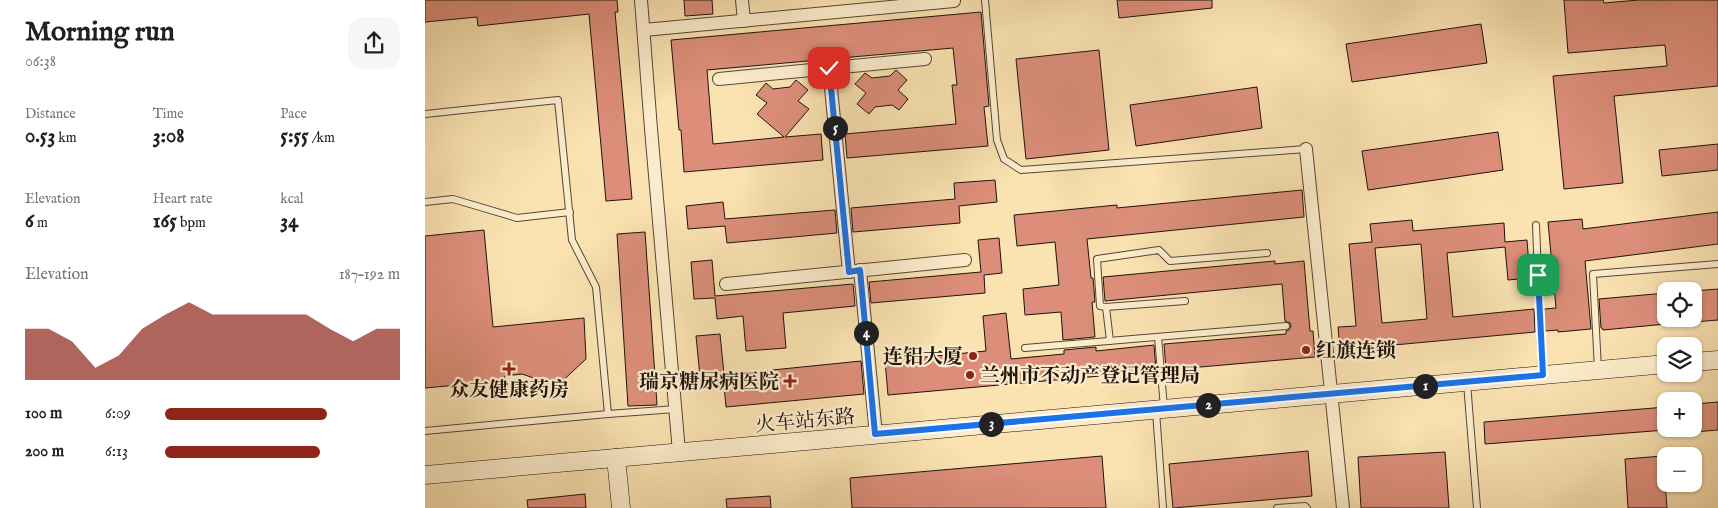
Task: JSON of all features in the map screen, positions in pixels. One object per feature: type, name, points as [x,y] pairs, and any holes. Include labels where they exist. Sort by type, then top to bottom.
[{"type":"main road","points":[[1702,361],[1718,360]]},
{"type":"main road","name":"火车站东路","points":[[425,475],[1657,365]]},
{"type":"main road","points":[[616,458],[621,508]]},
{"type":"street","points":[[641,0],[679,452]]},
{"type":"street","points":[[742,0],[744,21]]},
{"type":"street","points":[[822,0],[823,14]]},
{"type":"street","points":[[644,30],[823,14],[905,3],[954,1]]},
{"type":"street","points":[[719,79],[925,58]]},
{"type":"street","points":[[829,68],[875,434]]},
{"type":"street","points":[[1306,149],[1343,508]]},
{"type":"street","points":[[726,284],[965,260]]},
{"type":"lane","points":[[985,0],[997,140],[1004,159],[1021,170],[1306,149]]},
{"type":"lane","points":[[425,114],[558,100],[572,240],[596,287],[608,414]]},
{"type":"lane","points":[[425,202],[453,199],[517,218],[570,212]]},
{"type":"lane","points":[[1536,225],[1543,375]]},
{"type":"lane","points":[[1185,301],[1100,306],[1097,259],[1159,250],[1170,261],[1267,253]]},
{"type":"lane","points":[[1598,370],[1593,274],[1718,264]]},
{"type":"lane","points":[[1106,307],[1110,341]]},
{"type":"lane","points":[[1025,348],[1286,326]]},
{"type":"lane","points":[[1158,337],[1163,508]]},
{"type":"lane","points":[[1467,382],[1477,508]]},
{"type":"lane","points":[[425,431],[676,409]]},
{"type":"lane","points":[[1277,508],[1305,506],[1307,508]]},
{"type":"building","points":[[425,0],[617,0],[618,12],[615,12],[632,199],[606,201],[589,14],[478,26],[477,17],[425,22]]},
{"type":"building","points":[[684,0],[712,0],[713,14],[685,16]]},
{"type":"building","points":[[1117,0],[1212,0],[1212,8],[1119,18]]},
{"type":"building","points":[[1564,0],[1603,0],[1604,3],[1639,0],[1718,0],[1718,86],[1614,96],[1623,183],[1564,189],[1553,76],[1667,66],[1665,45],[1568,53]]},
{"type":"building","points":[[981,12],[989,106],[984,107],[988,146],[847,158],[845,134],[956,124],[952,85],[957,85],[953,48],[707,70],[713,144],[784,137],[757,114],[767,103],[756,95],[766,83],[773,89],[790,87],[796,80],[808,90],[798,101],[809,109],[785,137],[821,134],[823,160],[684,172],[671,40]]},
{"type":"building","points":[[1481,24],[1487,63],[1352,82],[1346,44]]},
{"type":"building","points":[[1099,50],[1109,150],[1026,159],[1016,59]]},
{"type":"building","points":[[896,70],[907,80],[898,90],[908,99],[899,110],[892,105],[875,107],[869,114],[857,104],[866,93],[855,84],[865,73],[872,78],[890,76]]},
{"type":"building","points":[[1257,87],[1262,128],[1136,146],[1130,105]]},
{"type":"building","points":[[1498,132],[1503,170],[1368,190],[1362,151]]},
{"type":"building","points":[[1718,144],[1718,170],[1662,176],[1659,150]]},
{"type":"building","points":[[995,180],[997,202],[959,206],[960,223],[853,232],[851,208],[955,199],[954,183]]},
{"type":"building","points":[[1302,190],[1304,217],[1087,239],[1095,302],[1092,302],[1095,337],[1063,340],[1061,312],[1025,315],[1023,289],[1059,285],[1055,242],[1017,246],[1014,215],[1117,205],[1117,208]]},
{"type":"building","points":[[723,202],[725,219],[835,210],[837,233],[727,243],[725,226],[688,229],[686,206]]},
{"type":"building","points":[[1718,212],[1718,244],[1585,261],[1591,329],[1558,332],[1558,330],[1545,331],[1544,309],[1556,308],[1548,222],[1582,219],[1583,229]]},
{"type":"building","points":[[1412,220],[1413,231],[1504,223],[1505,242],[1527,240],[1530,278],[1508,280],[1505,247],[1447,253],[1453,317],[1534,309],[1535,332],[1340,350],[1338,327],[1356,326],[1349,244],[1372,242],[1370,224]],"holes":[[[1421,244],[1427,319],[1382,323],[1375,248]]]},
{"type":"building","points":[[484,230],[493,327],[584,318],[586,359],[557,386],[522,374],[505,376],[504,381],[425,388],[425,236]]},
{"type":"building","points":[[645,232],[657,405],[628,406],[617,234]]},
{"type":"building","points":[[999,238],[1002,273],[984,275],[985,293],[871,303],[869,282],[981,272],[978,240]]},
{"type":"building","points":[[712,260],[715,296],[853,284],[855,306],[783,313],[786,348],[746,351],[743,316],[717,319],[715,298],[694,299],[691,262]]},
{"type":"building","points":[[1275,261],[1275,264],[1304,261],[1310,331],[1313,331],[1315,357],[1166,370],[1164,344],[1286,334],[1286,331],[1291,326],[1290,323],[1285,321],[1282,284],[1105,301],[1103,277]]},
{"type":"building","points":[[1718,289],[1718,320],[1702,321],[1702,290]]},
{"type":"building","points":[[1657,294],[1657,325],[1603,330],[1601,328],[1599,299]]},
{"type":"building","points":[[1006,313],[1011,359],[1064,354],[1064,350],[1096,347],[1096,351],[1154,345],[1156,371],[888,395],[885,361],[986,351],[983,316]]},
{"type":"building","points":[[720,334],[724,374],[700,376],[696,336]]},
{"type":"building","points":[[861,361],[864,394],[726,407],[723,375]]},
{"type":"building","points":[[1718,402],[1718,430],[1702,431],[1702,403]]},
{"type":"building","points":[[1657,408],[1657,431],[1485,444],[1484,422]]},
{"type":"building","points":[[1308,451],[1312,496],[1173,508],[1169,464]]},
{"type":"building","points":[[1445,452],[1449,508],[1361,508],[1358,457]]},
{"type":"building","points":[[1102,456],[1106,508],[852,508],[850,478]]},
{"type":"building","points":[[1657,456],[1657,492],[1666,492],[1667,508],[1628,508],[1625,459]]},
{"type":"building","points":[[585,494],[586,508],[528,508],[527,500]]},
{"type":"building","points":[[770,496],[771,508],[727,508],[726,499]]},
{"type":"place","name":"红旗连锁","points":[[1306,350]]},
{"type":"place","name":"连铝大厦","points":[[973,356]]},
{"type":"place","name":"众友健康药房","points":[[509,369]]},
{"type":"place","name":"兰州市不动产登记管理局","points":[[970,375]]},
{"type":"place","name":"瑞京糖尿病医院","points":[[790,381]]},
{"type":"route","points":[[829,68],[849,272],[860,270],[875,434],[1543,375],[1538,275]]}]
